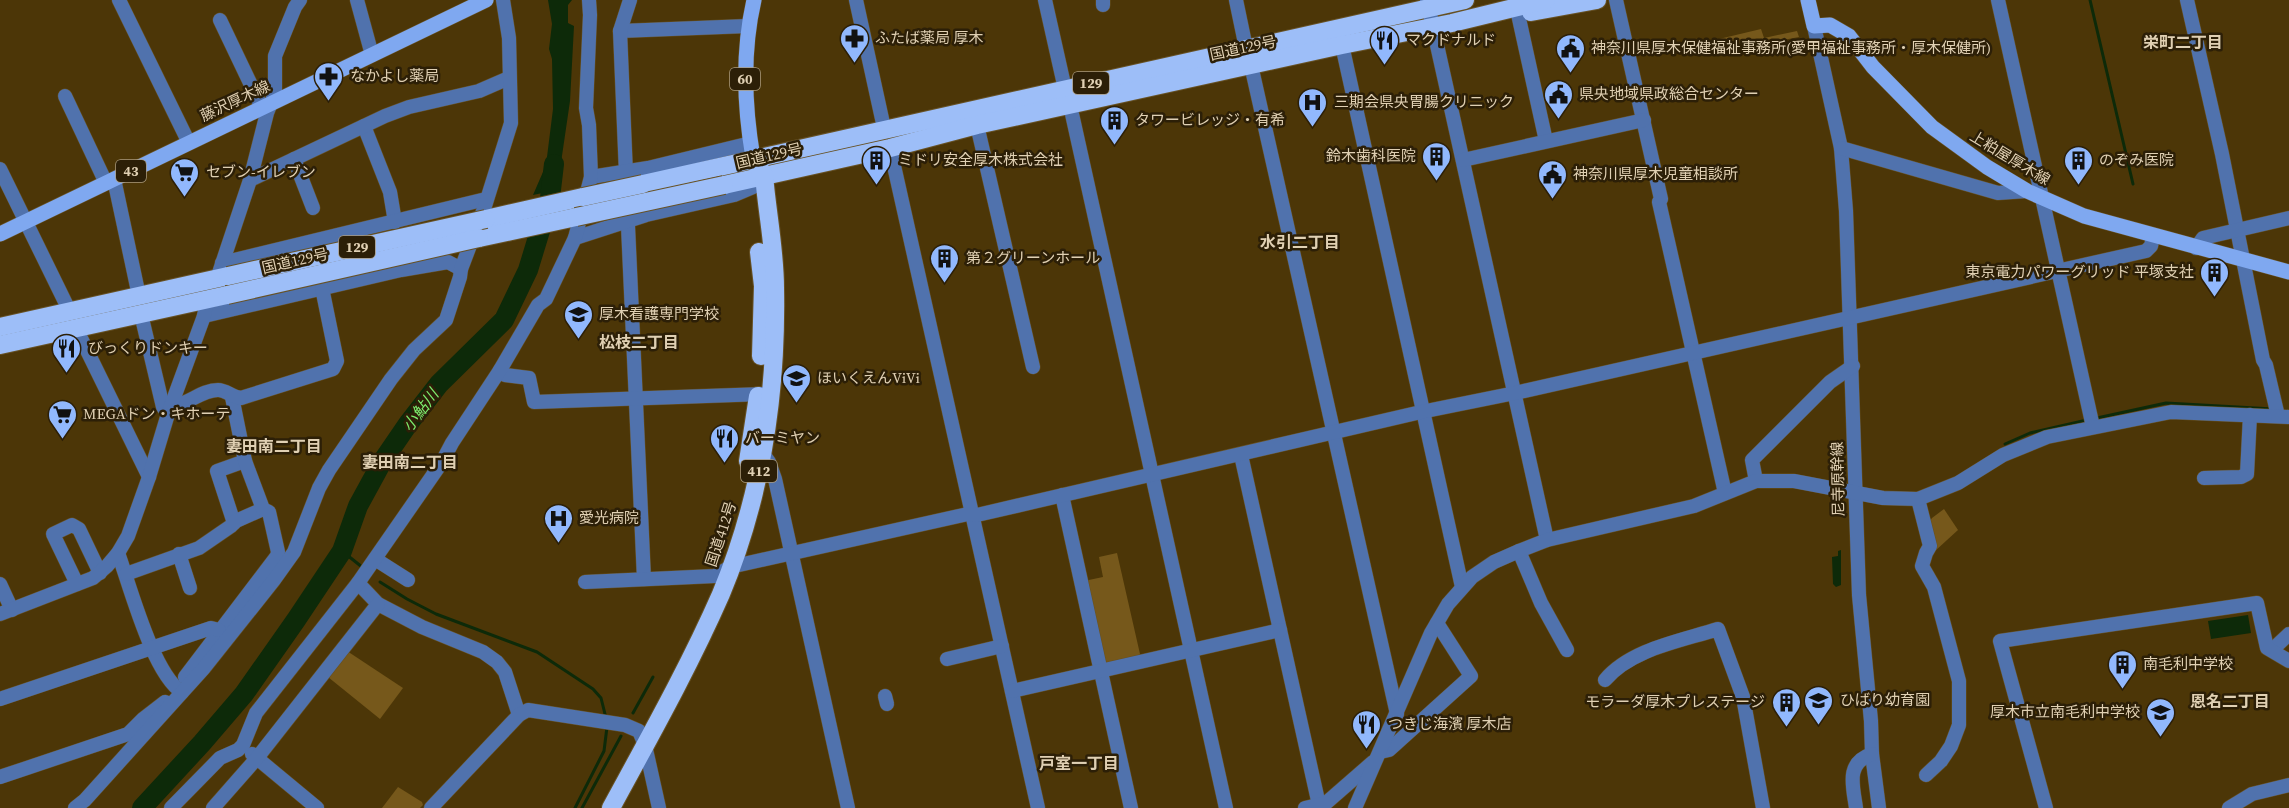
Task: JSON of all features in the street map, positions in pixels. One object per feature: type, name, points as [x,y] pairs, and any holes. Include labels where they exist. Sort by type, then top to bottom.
[{"type":"highway","name":"129","points":[[1428,4],[1450,0]]},
{"type":"highway","name":"国道129号","points":[[0,345],[73,320],[140,305],[222,273],[719,166],[752,151],[1067,97],[1249,57],[1428,4],[1465,0]]},
{"type":"highway","name":"国道129号","points":[[1249,57],[1342,45],[1492,14],[1546,0]]},
{"type":"highway","name":"129","points":[[1492,14],[1518,14],[1597,0]]},
{"type":"highway","name":"国道129号","points":[[140,305],[205,308],[227,295],[724,184],[756,180],[890,148],[977,125],[1067,97]]},
{"type":"highway","name":"412","points":[[752,151],[756,180]]},
{"type":"highway","name":"国道412号","points":[[723,571],[775,345],[776,285],[756,180]]},
{"type":"highway","name":"国道129号","points":[[0,327],[73,320]]},
{"type":"highway","name":"国道412号","points":[[611,808],[746,518],[763,454],[764,394]]},
{"type":"highway","name":"国道412号","points":[[597,808],[642,738]]},
{"type":"main road","name":"藤沢厚木線","points":[[0,234],[486,0]]},
{"type":"main road","name":"60","points":[[752,151],[745,65],[753,0]]},
{"type":"main road","points":[[1808,0],[1814,26]]},
{"type":"main road","name":"上粕屋厚木線","points":[[1814,26],[1830,25],[1849,36],[1873,67],[1932,127],[1987,167],[2042,199],[2084,216],[2153,237],[2289,272]]},
{"type":"street","points":[[119,0],[189,143]]},
{"type":"street","points":[[222,273],[250,180],[266,106],[275,93],[275,56],[300,0]]},
{"type":"street","points":[[357,0],[372,55]]},
{"type":"street","points":[[75,808],[93,792],[267,589],[294,552],[319,488],[329,470],[391,379],[414,350],[446,320],[511,123],[509,38],[503,0]]},
{"type":"street","points":[[171,808],[220,758],[238,750],[243,745],[256,713],[358,584],[442,462],[538,305],[546,299],[575,238],[591,177],[591,149],[586,108],[589,0]]},
{"type":"street","points":[[626,173],[620,32],[630,0]]},
{"type":"street","points":[[856,0],[884,129]]},
{"type":"street","points":[[1045,0],[1226,808]]},
{"type":"street","points":[[1236,0],[1396,714]]},
{"type":"street","points":[[1616,0],[1725,493]]},
{"type":"street","points":[[1998,0],[2093,427]]},
{"type":"street","points":[[1355,808],[1437,623],[1462,587],[1494,562],[1519,551],[1547,540],[1694,506],[1756,482],[1794,481],[1883,498],[1918,500],[1958,483],[2003,454],[2033,441],[2093,427],[2171,412],[2283,416],[2263,360],[2222,154],[2187,0]]},
{"type":"street","points":[[1428,4],[1547,540]]},
{"type":"street","points":[[1518,14],[1546,141]]},
{"type":"street","points":[[220,20],[266,106]]},
{"type":"street","points":[[620,32],[748,26]]},
{"type":"street","name":"尼寺原幹線","points":[[1814,26],[1840,148],[1846,211],[1860,625],[1879,808]]},
{"type":"street","points":[[1342,45],[1462,587]]},
{"type":"street","points":[[250,180],[409,107],[479,91],[509,78]]},
{"type":"street","points":[[65,96],[110,181],[163,407],[170,410],[204,393],[216,390],[241,398],[333,369],[338,361],[322,288]]},
{"type":"street","points":[[1463,160],[1644,120]]},
{"type":"street","points":[[977,125],[1033,367]]},
{"type":"street","points":[[364,126],[390,192],[395,222]]},
{"type":"street","points":[[890,148],[1038,808]]},
{"type":"street","points":[[1840,148],[1998,193],[2027,191]]},
{"type":"street","points":[[591,177],[752,151]]},
{"type":"street","points":[[294,159],[313,208]]},
{"type":"street","points":[[1970,185],[1985,183],[1988,180],[1987,167]]},
{"type":"street","points":[[0,169],[149,477]]},
{"type":"street","points":[[575,238],[626,219],[734,195],[756,180]]},
{"type":"street","points":[[222,273],[395,222],[486,199]]},
{"type":"street","points":[[2196,248],[2203,238],[2289,218]]},
{"type":"street","points":[[626,219],[644,579]]},
{"type":"street","points":[[585,582],[723,571],[2146,250],[2151,246],[2153,237]]},
{"type":"street","points":[[0,584],[6,612],[93,578],[118,553],[128,536],[149,477],[205,308],[322,288],[448,262],[461,269]]},
{"type":"street","points":[[1756,482],[1752,460],[1830,382],[1853,366]]},
{"type":"street","points":[[500,370],[505,375],[529,378],[534,402],[764,394]]},
{"type":"street","points":[[0,777],[128,734],[179,690],[219,630],[277,556],[269,512],[263,509],[245,461],[232,397]]},
{"type":"street","points":[[2204,478],[2241,477],[2247,474],[2250,415]]},
{"type":"street","points":[[763,454],[769,462],[775,479],[848,808]]},
{"type":"street","points":[[1241,454],[1281,630],[1315,807],[1326,803],[1471,676],[1437,623]]},
{"type":"street","points":[[234,523],[217,471],[245,461]]},
{"type":"street","points":[[1062,495],[1131,808]]},
{"type":"street","points":[[1918,500],[1930,546],[1922,566],[1934,587],[1959,681],[1959,725],[1952,746],[1941,761],[1926,774]]},
{"type":"street","points":[[126,574],[199,548],[234,523],[263,509]]},
{"type":"street","points":[[77,584],[53,534],[72,525],[79,529],[100,573]]},
{"type":"street","points":[[1519,551],[1542,603],[1568,650]]},
{"type":"street","points":[[118,553],[152,647],[166,676],[179,690]]},
{"type":"street","points":[[179,555],[190,588]]},
{"type":"street","points":[[375,559],[408,580]]},
{"type":"street","points":[[358,584],[378,604],[422,627],[483,652],[497,662],[505,672],[519,715]]},
{"type":"street","points":[[2046,808],[2000,641],[2257,603],[2267,648],[2289,660]]},
{"type":"street","points":[[213,808],[257,758],[378,604]]},
{"type":"street","points":[[0,699],[211,628],[219,630]]},
{"type":"street","points":[[1605,680],[1615,670],[1636,657],[1718,629],[1743,697],[1763,808]]},
{"type":"street","points":[[1012,691],[1281,630]]},
{"type":"street","points":[[2272,650],[2289,634]]},
{"type":"street","points":[[947,659],[1002,646]]},
{"type":"street","points":[[431,808],[519,715],[528,710],[629,726],[642,738],[659,808]]},
{"type":"street","points":[[243,745],[317,808]]},
{"type":"street","points":[[1856,808],[1853,785],[1855,766],[1858,760],[1872,754]]},
{"type":"street","points":[[2231,808],[2252,794],[2289,785]]},
{"type":"shaded area","points":[[548,0],[572,0],[568,5],[568,23],[574,26],[570,101],[557,190],[533,195],[546,165],[553,109],[552,59],[549,49],[552,24]]},
{"type":"shaded area","points":[[1761,29],[1764,38],[1797,31],[1799,37],[1722,52],[1719,39]]},
{"type":"shaded area","points":[[1944,509],[1958,530],[1935,551],[1928,524]]},
{"type":"shaded area","points":[[1841,550],[1841,585],[1836,587],[1833,584],[1832,557],[1838,556],[1838,551]]},
{"type":"shaded area","points":[[1117,553],[1140,654],[1138,658],[1103,664],[1084,581],[1103,577],[1099,557]]},
{"type":"shaded area","points":[[2248,615],[2251,633],[2211,639],[2208,621]]},
{"type":"shaded area","points":[[347,651],[403,688],[380,719],[328,677]]},
{"type":"shaded area","points":[[398,787],[422,802],[423,805],[420,808],[382,808]]},
{"type":"waterway","points":[[2090,0],[2133,184]]},
{"type":"waterway","name":"小鮎川","points":[[142,808],[244,694],[296,620],[342,551],[358,506],[382,462],[408,424],[439,384],[504,320],[528,270],[550,198],[554,164]]},
{"type":"waterway","points":[[2097,418],[2166,403],[2273,409]]},
{"type":"waterway","points":[[2005,444],[2030,433],[2087,420]]},
{"type":"waterway","points":[[342,551],[362,567]]},
{"type":"waterway","points":[[380,582],[436,614],[537,652],[593,689],[601,698],[606,718]]},
{"type":"waterway","points":[[633,713],[653,677]]},
{"type":"waterway","points":[[575,808],[604,751],[607,727]]},
{"type":"waterway","points":[[582,808],[621,736]]},
{"type":"place","name":"ふたば薬局 厚木","points":[[854,64]]},
{"type":"place","name":"マクドナルド","points":[[1385,66]]},
{"type":"place","name":"神奈川県厚木保健福祉事務所(愛甲福祉事務所・厚木保健所)","points":[[1570,74]]},
{"type":"place","name":"なかよし薬局","points":[[329,102]]},
{"type":"place","name":"県央地域県政総合センター","points":[[1558,120]]},
{"type":"place","name":"三期会県央胃腸クリニック","points":[[1313,128]]},
{"type":"place","name":"タワービレッジ・有希","points":[[1114,146]]},
{"type":"place","name":"鈴木歯科医院","points":[[1437,182]]},
{"type":"place","name":"ミドリ安全厚木株式会社","points":[[877,186]]},
{"type":"place","name":"のぞみ医院","points":[[2078,186]]},
{"type":"place","name":"セブン-イレブン","points":[[185,198]]},
{"type":"place","name":"神奈川県厚木児童相談所","points":[[1552,200]]},
{"type":"place","name":"第２グリーンホール","points":[[945,284]]},
{"type":"place","name":"東京電力パワーグリッド 平塚支社","points":[[2215,298]]},
{"type":"place","name":"厚木看護専門学校","points":[[578,340]]},
{"type":"place","name":"びっくりドンキー","points":[[67,374]]},
{"type":"place","name":"ほいくえんViVi","points":[[796,404]]},
{"type":"place","name":"MEGAドン・キホーテ","points":[[62,440]]},
{"type":"place","name":"バーミヤン","points":[[724,464]]},
{"type":"place","name":"愛光病院","points":[[558,544]]},
{"type":"place","name":"南毛利中学校","points":[[2122,690]]},
{"type":"place","name":"ひばり幼育園","points":[[1819,726]]},
{"type":"place","name":"モラーダ厚木プレステージ","points":[[1786,728]]},
{"type":"place","name":"厚木市立南毛利中学校","points":[[2161,738]]},
{"type":"place","name":"つきじ海濱 厚木店","points":[[1367,750]]},
{"type":"district","name":"栄町二丁目","points":[[2183,42]]},
{"type":"district","name":"水引二丁目","points":[[1300,242]]},
{"type":"district","name":"松枝二丁目","points":[[639,342]]},
{"type":"district","name":"妻田南二丁目","points":[[274,446]]},
{"type":"district","name":"妻田南二丁目","points":[[410,462]]},
{"type":"district","name":"恩名二丁目","points":[[2230,701]]},
{"type":"district","name":"戸室一丁目","points":[[1079,763]]}]
